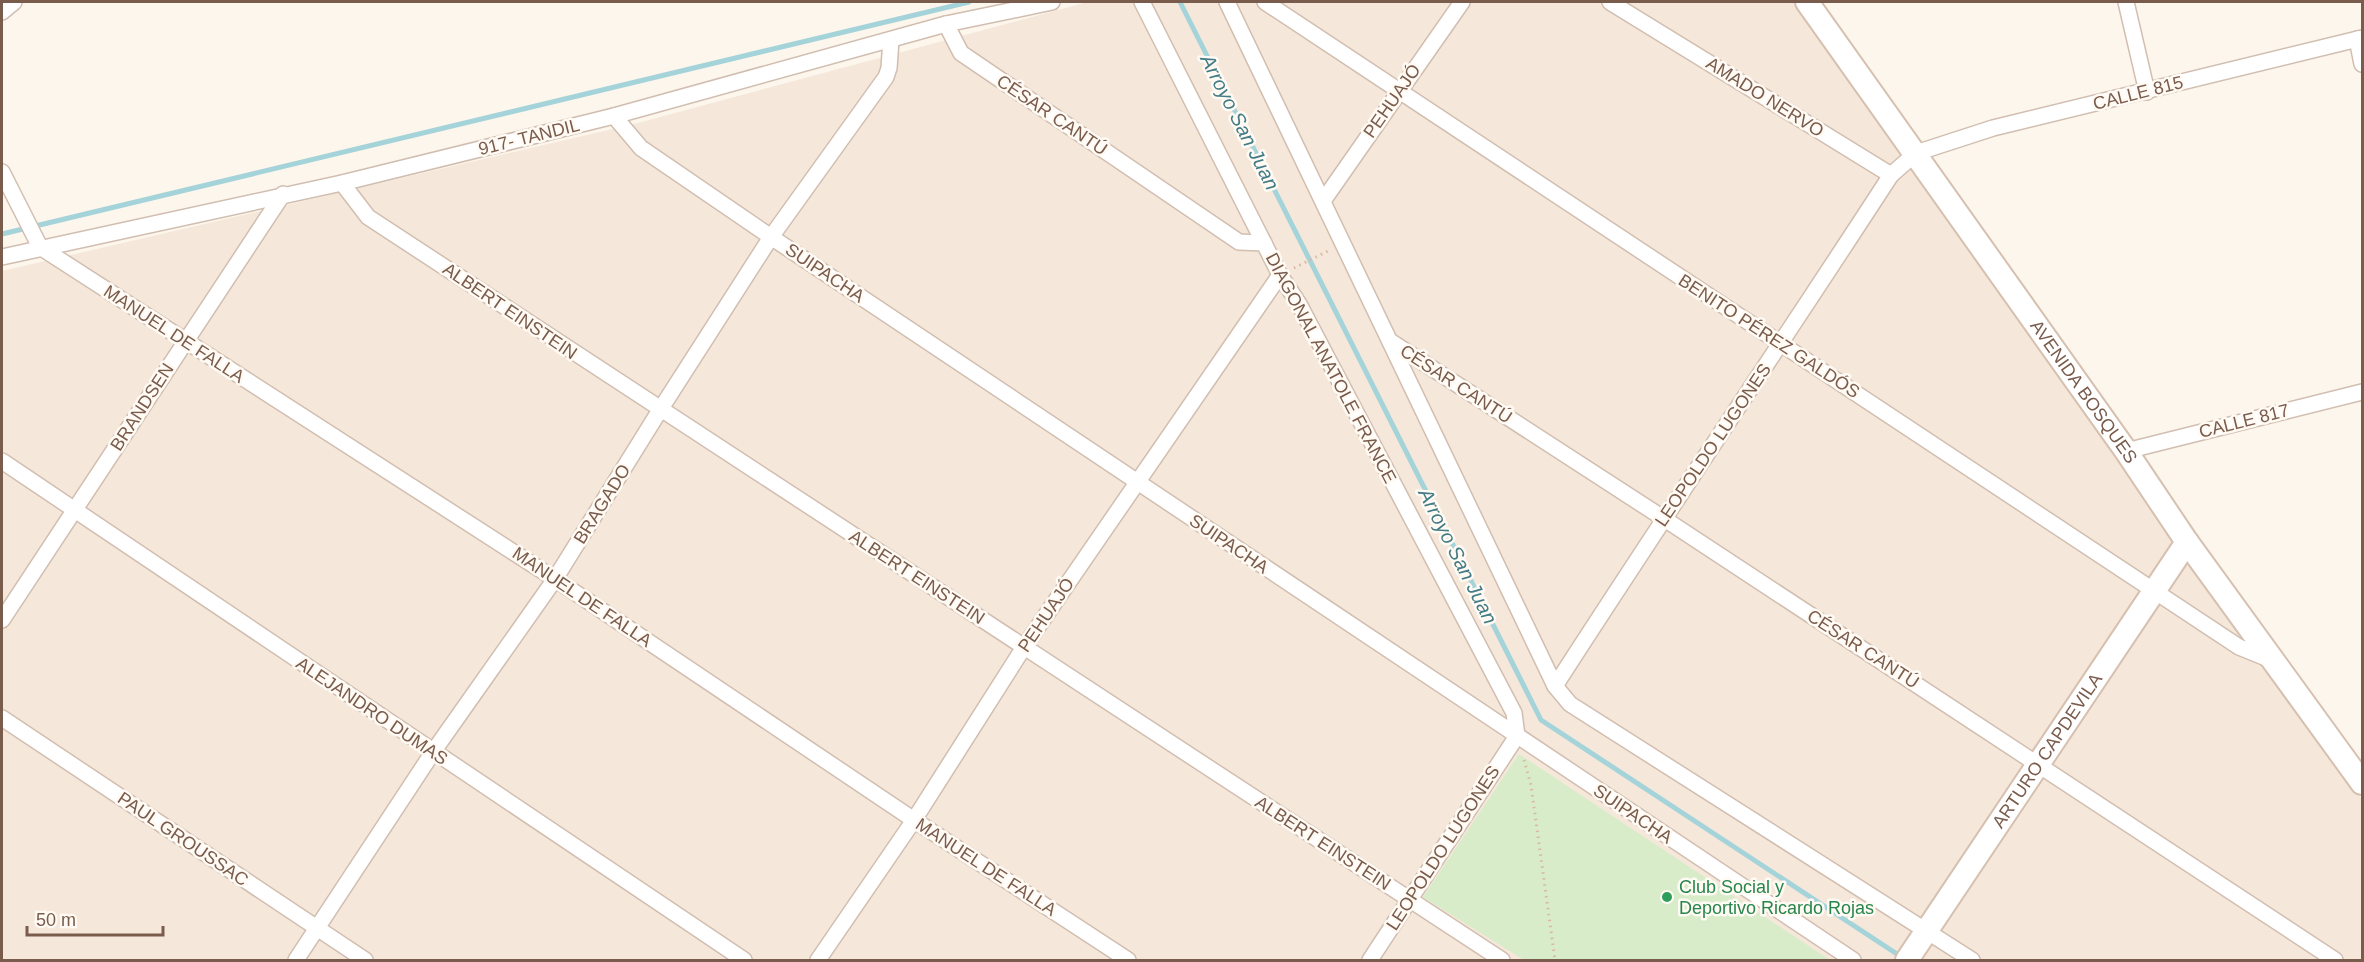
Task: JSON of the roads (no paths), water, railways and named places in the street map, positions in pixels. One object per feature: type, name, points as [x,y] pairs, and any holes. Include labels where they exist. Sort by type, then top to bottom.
[{"type":"main road","name":"AVENIDA BOSQUES","points":[[1807,2],[2126,451],[2187,542],[2359,772]]},
{"type":"main road","name":"ARTURO CAPDEVILA","points":[[1917,945],[2187,542]]},
{"type":"street","points":[[2,12],[14,2]]},
{"type":"street","name":"917- TANDIL","points":[[2,257],[37,242],[342,183],[614,116],[946,24],[1052,2]]},
{"type":"street","name":"DIAGONAL ANATOLE FRANCE","points":[[1142,2],[1280,275],[1299,304],[1514,713],[1516,736]]},
{"type":"street","points":[[1227,2],[1555,686],[1570,704],[1917,945],[1972,960]]},
{"type":"street","name":"BENITO PÉREZ GALDÓS","points":[[1265,2],[2239,647],[2277,663]]},
{"type":"street","name":"PEHUAJÓ","points":[[1323,201],[1462,2]]},
{"type":"street","name":"AMADO NERVO","points":[[1610,2],[1892,176]]},
{"type":"street","points":[[2126,2],[2147,92]]},
{"type":"street","name":"CÉSAR CANTÚ","points":[[946,24],[961,53],[1239,242],[1264,243]]},
{"type":"street","points":[[2360,38],[2362,64]]},
{"type":"street","name":"CALLE 815","points":[[1916,153],[1993,128],[2360,38]]},
{"type":"street","name":"BRAGADO","points":[[296,960],[433,752],[555,579],[771,237],[886,77],[891,40]]},
{"type":"street","name":"SUIPACHA","points":[[614,116],[641,148],[771,237],[1853,960]]},
{"type":"street","points":[[1892,176],[1916,153]]},
{"type":"street","points":[[2,172],[37,242]]},
{"type":"street","name":"LEOPOLDO LUGONES","points":[[1555,686],[1663,518],[1892,176]]},
{"type":"street","name":"ALBERT EINSTEIN","points":[[342,183],[368,217],[1502,960]]},
{"type":"street","name":"BRANDSEN","points":[[2,620],[283,194]]},
{"type":"street","name":"MANUEL DE FALLA","points":[[37,242],[555,579],[914,820],[1128,960]]},
{"type":"street","name":"PEHUAJÓ","points":[[818,960],[914,820],[1024,646],[1280,275]]},
{"type":"street","name":"CÉSAR CANTÚ","points":[[1390,341],[2335,960]]},
{"type":"street","name":"CALLE 817","points":[[2126,451],[2362,392]]},
{"type":"street","name":"ALEJANDRO DUMAS","points":[[2,461],[744,960]]},
{"type":"street","name":"PAUL GROUSSAC","points":[[2,718],[365,960]]},
{"type":"street","name":"LEOPOLDO LUGONES","points":[[1370,960],[1516,736]]},
{"type":"waterway","points":[[2,234],[969,2]]},
{"type":"waterway","name":"Arroyo San Juan","points":[[1180,2],[1541,720],[1903,958]]},
{"type":"place","name":"Club Social y Deportivo Ricardo Rojas","points":[[1667,897]]}]
